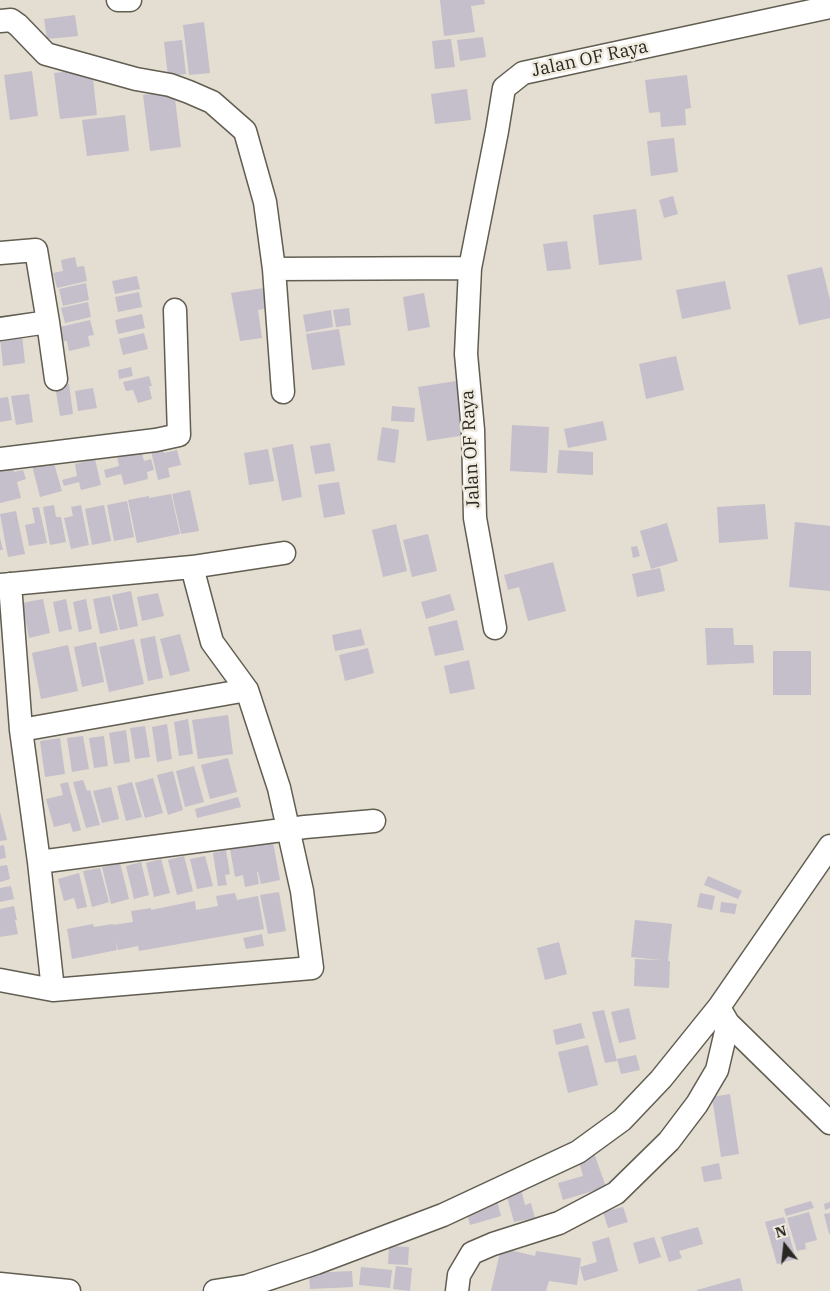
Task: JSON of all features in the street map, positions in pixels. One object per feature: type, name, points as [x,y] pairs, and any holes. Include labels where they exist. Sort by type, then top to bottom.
[{"type":"street","points":[[118,0],[130,0]]},
{"type":"street","name":"Jalan OF Raya","points":[[495,628],[475,518],[472,430],[466,354],[470,268],[498,131],[504,88],[523,73],[830,7]]},
{"type":"street","points":[[0,22],[11,20],[46,54],[136,79],[170,85],[212,102],[245,131],[265,202],[274,269],[283,392]]},
{"type":"street","points":[[0,254],[36,250],[56,379]]},
{"type":"street","points":[[274,269],[470,268]]},
{"type":"street","points":[[0,459],[156,440],[179,434],[175,310]]},
{"type":"street","points":[[0,329],[48,322]]},
{"type":"street","points":[[53,990],[5,585],[192,567],[284,553]]},
{"type":"street","points":[[0,980],[53,990],[312,968],[302,891],[279,788],[247,690],[212,642],[192,567]]},
{"type":"street","points":[[21,730],[247,690]]},
{"type":"street","points":[[39,862],[288,829],[374,821]]},
{"type":"street","points":[[215,1291],[246,1286],[316,1263],[443,1215],[578,1152],[622,1120],[723,1015],[830,846]]},
{"type":"street","points":[[723,1015],[830,1124]]},
{"type":"street","points":[[457,1291],[458,1275],[472,1253],[493,1244],[559,1223],[616,1193],[669,1141],[697,1104],[717,1070],[723,1015]]},
{"type":"street","points":[[0,1284],[69,1291]]},
{"type":"street","points":[[246,1286],[275,1291]]},
{"type":"building","points":[[440,0],[484,0],[485,4],[471,6],[475,32],[444,36]]},
{"type":"building","points":[[75,15],[78,36],[47,39],[44,19]]},
{"type":"building","points":[[204,22],[210,73],[189,75],[183,25]]},
{"type":"building","points":[[483,37],[486,57],[460,61],[457,40]]},
{"type":"building","points":[[451,39],[455,67],[435,69],[432,41]]},
{"type":"building","points":[[182,40],[186,74],[168,76],[164,42]]},
{"type":"building","points":[[92,69],[97,115],[60,119],[54,73]]},
{"type":"building","points":[[32,71],[38,116],[10,120],[4,75]]},
{"type":"building","points":[[687,75],[691,108],[685,109],[686,125],[661,127],[660,112],[649,113],[645,80]]},
{"type":"building","points":[[467,89],[471,120],[435,124],[431,94]]},
{"type":"building","points":[[174,91],[181,147],[150,151],[143,95]]},
{"type":"building","points":[[125,115],[129,151],[87,156],[82,120]]},
{"type":"building","points":[[674,138],[678,172],[651,176],[647,141]]},
{"type":"building","points":[[673,196],[678,214],[664,218],[659,200]]},
{"type":"building","points":[[636,209],[642,260],[599,265],[593,215]]},
{"type":"building","points":[[567,241],[571,269],[547,271],[543,244]]},
{"type":"building","points":[[75,257],[77,267],[84,266],[87,281],[57,288],[53,273],[63,271],[61,260]]},
{"type":"building","points":[[822,267],[830,300],[830,318],[799,325],[787,275]]},
{"type":"building","points":[[137,276],[140,289],[115,294],[112,281]]},
{"type":"building","points":[[725,281],[731,309],[682,319],[676,290]]},
{"type":"building","points":[[86,283],[89,300],[63,306],[59,289]]},
{"type":"building","points":[[270,287],[274,307],[258,310],[262,338],[240,341],[231,293]]},
{"type":"building","points":[[139,292],[142,307],[118,312],[115,297]]},
{"type":"building","points":[[424,293],[430,327],[408,331],[403,297]]},
{"type":"building","points":[[88,302],[91,317],[65,323],[61,308]]},
{"type":"building","points":[[349,308],[351,325],[336,327],[333,310]]},
{"type":"building","points":[[331,310],[333,327],[306,332],[303,315]]},
{"type":"building","points":[[142,314],[145,328],[118,334],[115,320]]},
{"type":"building","points":[[90,320],[94,335],[88,336],[90,346],[69,351],[67,341],[63,341],[60,327]]},
{"type":"building","points":[[339,329],[345,365],[312,370],[306,334]]},
{"type":"building","points":[[144,333],[148,349],[123,355],[119,339]]},
{"type":"building","points":[[22,335],[25,363],[3,366],[0,338]]},
{"type":"building","points":[[676,356],[684,390],[646,399],[639,364]]},
{"type":"building","points":[[131,367],[133,376],[119,379],[118,370]]},
{"type":"building","points":[[149,376],[152,386],[149,386],[152,399],[138,403],[133,390],[126,391],[123,382]]},
{"type":"building","points":[[456,381],[466,435],[427,441],[418,387]]},
{"type":"building","points":[[69,384],[73,414],[60,416],[55,386]]},
{"type":"building","points":[[93,388],[97,408],[78,411],[75,391]]},
{"type":"building","points":[[29,394],[33,422],[16,425],[11,396]]},
{"type":"building","points":[[8,397],[12,420],[0,422],[0,398]]},
{"type":"building","points":[[392,406],[415,408],[414,422],[391,421]]},
{"type":"building","points":[[603,421],[607,440],[568,448],[564,429]]},
{"type":"building","points":[[512,425],[549,427],[547,473],[510,471]]},
{"type":"building","points":[[382,427],[399,430],[395,463],[377,460]]},
{"type":"building","points":[[330,443],[335,471],[315,474],[310,446]]},
{"type":"building","points":[[293,444],[302,497],[282,501],[272,448]]},
{"type":"building","points":[[163,448],[164,453],[177,450],[181,465],[168,468],[170,477],[158,480],[151,451]]},
{"type":"building","points":[[141,449],[144,461],[151,459],[154,470],[147,472],[148,479],[124,485],[121,474],[106,478],[104,470],[119,466],[117,456]]},
{"type":"building","points":[[268,449],[274,481],[249,485],[244,453]]},
{"type":"building","points":[[559,450],[593,452],[593,475],[557,473]]},
{"type":"building","points":[[95,459],[101,485],[81,490],[79,482],[64,486],[62,480],[77,476],[75,464]]},
{"type":"building","points":[[53,460],[62,491],[40,497],[32,465]]},
{"type":"building","points":[[13,465],[14,472],[23,470],[26,479],[17,482],[21,498],[0,503],[0,468]]},
{"type":"building","points":[[339,482],[345,514],[324,518],[318,485]]},
{"type":"building","points":[[190,490],[199,531],[181,534],[172,494]]},
{"type":"building","points":[[171,494],[180,534],[137,543],[128,500]]},
{"type":"building","points":[[127,501],[134,537],[114,541],[107,505]]},
{"type":"building","points":[[765,504],[768,539],[719,543],[717,507]]},
{"type":"building","points":[[54,505],[56,517],[61,517],[66,542],[50,545],[43,507]]},
{"type":"building","points":[[81,505],[89,545],[71,549],[64,518],[73,516],[71,507]]},
{"type":"building","points":[[104,505],[111,541],[92,545],[85,509]]},
{"type":"building","points":[[39,507],[47,543],[29,546],[25,525],[35,523],[32,508]]},
{"type":"building","points":[[16,511],[25,554],[8,557],[0,514]]},
{"type":"building","points":[[795,522],[830,526],[830,591],[789,587]]},
{"type":"building","points":[[667,523],[678,561],[651,569],[640,531]]},
{"type":"building","points":[[396,524],[407,571],[383,577],[372,530]]},
{"type":"building","points":[[428,534],[437,571],[412,577],[403,540]]},
{"type":"building","points":[[0,538],[3,550],[0,550]]},
{"type":"building","points":[[637,546],[640,556],[633,558],[631,547]]},
{"type":"building","points":[[553,562],[566,611],[528,621],[519,587],[508,590],[504,575]]},
{"type":"building","points":[[660,568],[665,591],[637,597],[632,574]]},
{"type":"building","points":[[131,591],[138,626],[120,630],[112,595]]},
{"type":"building","points":[[158,593],[164,616],[142,621],[137,597]]},
{"type":"building","points":[[450,594],[455,610],[426,619],[421,602]]},
{"type":"building","points":[[110,596],[118,630],[100,634],[93,599]]},
{"type":"building","points":[[43,599],[50,633],[29,638],[22,603]]},
{"type":"building","points":[[66,599],[72,629],[59,632],[53,602]]},
{"type":"building","points":[[86,599],[92,629],[79,632],[73,602]]},
{"type":"building","points":[[457,620],[464,650],[435,656],[428,627]]},
{"type":"building","points":[[705,628],[733,628],[734,645],[753,645],[754,663],[707,665]]},
{"type":"building","points":[[361,629],[365,645],[335,651],[332,635]]},
{"type":"building","points":[[180,634],[190,671],[170,676],[160,639]]},
{"type":"building","points":[[155,636],[163,678],[148,681],[140,639]]},
{"type":"building","points":[[134,639],[144,684],[109,692],[99,647]]},
{"type":"building","points":[[96,642],[104,682],[82,687],[74,647]]},
{"type":"building","points":[[68,645],[78,691],[41,699],[32,653]]},
{"type":"building","points":[[368,648],[374,673],[345,681],[339,655]]},
{"type":"building","points":[[773,651],[811,651],[811,695],[773,695]]},
{"type":"building","points":[[469,660],[475,689],[450,694],[444,666]]},
{"type":"building","points":[[228,715],[233,754],[198,759],[192,720]]},
{"type":"building","points":[[188,719],[193,754],[179,756],[174,722]]},
{"type":"building","points":[[167,724],[172,759],[157,762],[152,727]]},
{"type":"building","points":[[145,726],[150,757],[135,759],[130,728]]},
{"type":"building","points":[[126,730],[130,762],[114,764],[109,733]]},
{"type":"building","points":[[83,736],[89,769],[72,772],[67,738]]},
{"type":"building","points":[[104,736],[108,766],[94,768],[89,738]]},
{"type":"building","points":[[60,738],[65,774],[45,777],[40,741]]},
{"type":"building","points":[[228,758],[237,792],[210,799],[201,765]]},
{"type":"building","points":[[194,766],[204,802],[185,807],[176,771]]},
{"type":"building","points":[[173,771],[183,810],[168,815],[157,775]]},
{"type":"building","points":[[153,778],[163,813],[145,818],[135,783]]},
{"type":"building","points":[[83,780],[87,791],[90,790],[100,825],[86,828],[73,782]]},
{"type":"building","points":[[68,782],[81,830],[73,832],[70,823],[54,827],[46,799],[63,795],[60,784]]},
{"type":"building","points":[[132,782],[142,817],[126,821],[117,786]]},
{"type":"building","points":[[111,787],[119,819],[102,823],[93,791]]},
{"type":"building","points":[[238,797],[241,807],[197,818],[195,809]]},
{"type":"building","points":[[0,812],[7,840],[0,841]]},
{"type":"building","points":[[273,842],[280,880],[261,884],[257,872],[259,884],[245,887],[243,875],[235,877],[230,849]]},
{"type":"building","points":[[4,845],[6,858],[0,859],[0,846]]},
{"type":"building","points":[[226,850],[230,874],[225,875],[227,885],[218,886],[213,853]]},
{"type":"building","points":[[184,856],[193,891],[177,895],[168,860]]},
{"type":"building","points":[[205,856],[213,886],[197,889],[190,859]]},
{"type":"building","points":[[161,859],[170,893],[154,897],[146,863]]},
{"type":"building","points":[[141,862],[149,895],[134,899],[126,866]]},
{"type":"building","points":[[120,863],[129,899],[111,904],[102,867]]},
{"type":"building","points":[[7,865],[10,879],[0,882],[0,866]]},
{"type":"building","points":[[100,868],[109,902],[92,907],[83,871]]},
{"type":"building","points":[[79,873],[87,907],[77,909],[74,898],[64,901],[58,879]]},
{"type":"building","points":[[708,876],[742,891],[738,899],[704,885]]},
{"type":"building","points":[[11,886],[14,899],[0,902],[0,888]]},
{"type":"building","points":[[279,892],[286,931],[268,934],[260,895]]},
{"type":"building","points":[[235,893],[237,900],[258,896],[264,929],[139,951],[138,946],[118,950],[116,941],[117,950],[72,959],[67,929],[93,924],[94,927],[133,922],[131,911],[151,908],[151,910],[195,901],[196,910],[218,906],[216,896]]},
{"type":"building","points":[[700,893],[715,896],[712,910],[697,907]]},
{"type":"building","points":[[721,902],[737,904],[735,914],[720,912]]},
{"type":"building","points":[[14,906],[18,934],[0,937],[0,909]]},
{"type":"building","points":[[635,920],[672,924],[668,961],[670,961],[669,988],[634,986],[635,959],[662,960],[631,957]]},
{"type":"building","points":[[262,934],[264,946],[246,949],[243,938]]},
{"type":"building","points":[[559,942],[567,974],[545,980],[537,948]]},
{"type":"building","points":[[629,1008],[636,1039],[619,1043],[611,1012]]},
{"type":"building","points":[[604,1010],[617,1061],[605,1063],[592,1012]]},
{"type":"building","points":[[581,1023],[585,1038],[556,1045],[553,1030]]},
{"type":"building","points":[[588,1045],[598,1085],[568,1093],[558,1052]]},
{"type":"building","points":[[636,1055],[640,1070],[621,1074],[617,1059]]},
{"type":"building","points":[[730,1094],[739,1154],[721,1157],[712,1097]]},
{"type":"building","points":[[594,1153],[606,1187],[563,1200],[558,1183],[583,1176],[578,1158]]},
{"type":"building","points":[[719,1163],[722,1179],[704,1182],[701,1167]]},
{"type":"building","points":[[521,1189],[525,1205],[531,1203],[535,1218],[514,1222],[506,1193]]},
{"type":"building","points":[[496,1197],[501,1216],[470,1225],[465,1206]]},
{"type":"building","points":[[811,1201],[814,1208],[786,1216],[784,1209]]},
{"type":"building","points":[[830,1202],[830,1208],[825,1210],[824,1204]]},
{"type":"building","points":[[623,1207],[628,1222],[608,1228],[603,1212]]},
{"type":"building","points":[[809,1212],[817,1240],[805,1243],[806,1249],[797,1251],[787,1218]]},
{"type":"building","points":[[830,1213],[830,1234],[829,1234],[824,1214]]},
{"type":"building","points":[[784,1217],[796,1259],[777,1264],[765,1222]]},
{"type":"building","points":[[698,1227],[703,1244],[679,1251],[682,1258],[669,1262],[661,1237]]},
{"type":"building","points":[[609,1237],[618,1271],[584,1281],[580,1267],[597,1262],[592,1242]]},
{"type":"building","points":[[654,1237],[661,1257],[639,1264],[633,1243]]},
{"type":"building","points":[[389,1246],[409,1247],[408,1265],[388,1264]]},
{"type":"building","points":[[501,1248],[535,1256],[536,1251],[581,1258],[577,1285],[549,1281],[546,1291],[491,1291]]},
{"type":"building","points":[[396,1266],[412,1268],[410,1291],[393,1289]]},
{"type":"building","points":[[361,1267],[392,1270],[390,1288],[359,1285]]},
{"type":"building","points":[[352,1271],[353,1287],[310,1289],[309,1273]]},
{"type":"building","points":[[740,1278],[743,1291],[697,1291],[697,1290]]}]
